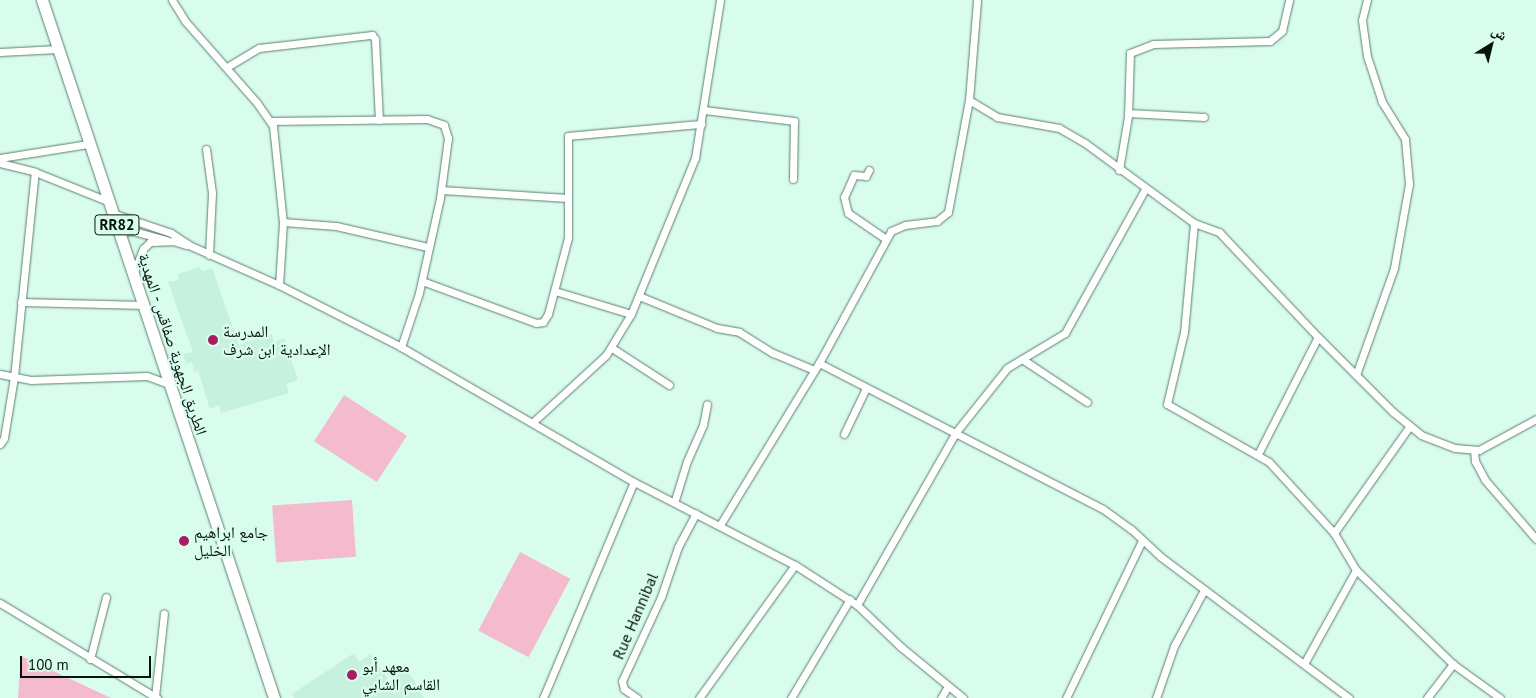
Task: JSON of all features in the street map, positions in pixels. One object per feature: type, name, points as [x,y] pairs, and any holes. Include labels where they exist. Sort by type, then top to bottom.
[{"type":"main road","name":"الطريق الجهوية صفاقس - المهدية","points":[[42,0],[88,144],[145,305],[169,384],[274,698]]},
{"type":"street","points":[[172,0],[186,21],[271,121],[276,135],[283,222],[279,285]]},
{"type":"street","points":[[533,422],[590,372],[612,348],[639,296],[688,179],[704,110],[720,0]]},
{"type":"street","points":[[720,525],[819,363],[886,239],[897,227],[937,221],[948,212],[969,100],[976,0]]},
{"type":"street","points":[[1119,170],[1128,113],[1129,59],[1133,50],[1153,44],[1270,41],[1282,31],[1289,0]]},
{"type":"street","points":[[1356,375],[1394,268],[1410,184],[1405,139],[1382,102],[1367,56],[1362,20],[1367,0]]},
{"type":"street","points":[[227,67],[259,48],[372,35],[375,40],[379,120]]},
{"type":"street","points":[[0,52],[58,49]]},
{"type":"street","points":[[969,100],[997,117],[1059,128],[1194,223],[1210,228],[1229,240],[1318,337],[1356,375],[1409,427],[1433,441],[1474,450],[1489,445],[1536,419]]},
{"type":"street","points":[[704,110],[794,120],[793,178]]},
{"type":"street","points":[[1128,113],[1204,117]]},
{"type":"street","points":[[271,121],[433,119],[444,124],[448,138],[441,190],[422,281],[401,347]]},
{"type":"street","points":[[422,281],[536,323],[546,318],[555,291],[568,238],[568,136],[701,124]]},
{"type":"street","points":[[0,158],[88,144]]},
{"type":"street","points":[[206,150],[212,193],[209,255]]},
{"type":"street","points":[[0,163],[35,172],[107,201]]},
{"type":"street","points":[[869,170],[866,176],[854,175],[844,197],[848,213],[886,239]]},
{"type":"street","points":[[0,444],[4,438],[14,377],[35,172]]},
{"type":"street","points":[[857,605],[956,432],[1007,368],[1065,333],[1145,189]]},
{"type":"street","points":[[441,190],[568,198]]},
{"type":"street","points":[[112,212],[151,224],[209,255],[279,285],[401,347],[634,482],[674,500],[795,565],[850,599],[901,648],[963,698]]},
{"type":"street","points":[[283,222],[336,226],[428,247]]},
{"type":"street","points":[[1194,223],[1184,332],[1167,404],[1258,454],[1334,533],[1356,570],[1453,664],[1500,698]]},
{"type":"street","points":[[119,232],[133,231],[191,246]]},
{"type":"street","points":[[133,273],[143,248],[150,242],[173,241]]},
{"type":"street","points":[[555,291],[631,314]]},
{"type":"street","points":[[639,296],[717,328],[739,332],[773,353],[814,370]]},
{"type":"street","points":[[21,302],[145,305]]},
{"type":"street","points":[[1258,454],[1318,337]]},
{"type":"street","points":[[612,348],[669,385]]},
{"type":"street","points":[[1022,359],[1087,402]]},
{"type":"street","points":[[819,363],[1103,509],[1131,528],[1142,541],[1204,590],[1305,662],[1349,698]]},
{"type":"street","points":[[0,374],[31,380],[147,376],[169,384]]},
{"type":"street","points":[[844,434],[866,388]]},
{"type":"street","points":[[674,500],[687,461],[703,425],[707,404]]},
{"type":"street","points":[[1334,533],[1409,427]]},
{"type":"street","points":[[1474,450],[1479,471],[1485,480],[1536,539]]},
{"type":"street","points":[[543,698],[634,482]]},
{"type":"street","name":"Rue Hannibal","points":[[637,698],[624,689],[622,681],[661,597],[678,547],[696,513]]},
{"type":"street","points":[[1066,698],[1142,541]]},
{"type":"street","points":[[699,698],[795,565]]},
{"type":"street","points":[[1305,662],[1356,570]]},
{"type":"street","points":[[1156,698],[1174,646],[1204,590]]},
{"type":"street","points":[[90,659],[106,597]]},
{"type":"street","points":[[791,698],[850,599]]},
{"type":"street","points":[[0,604],[156,697],[164,613]]},
{"type":"street","points":[[1427,698],[1453,664]]},
{"type":"street","points":[[942,698],[948,686]]},
{"type":"shaded area","name":"المدرسة الإعدادية ابن شرف","points":[[200,267],[202,271],[212,268],[239,345],[272,334],[274,342],[284,338],[298,380],[286,384],[289,393],[221,413],[219,405],[210,409],[198,371],[194,372],[192,362],[186,364],[183,354],[193,352],[168,282],[179,280],[178,274]]},
{"type":"shaded area","points":[[344,395],[407,436],[377,482],[314,441]]},
{"type":"shaded area","points":[[352,500],[356,557],[276,562],[272,506]]},
{"type":"shaded area","points":[[520,552],[570,579],[529,657],[478,631]]},
{"type":"shaded area","name":"معهد أبو القاسم الشابي","points":[[354,653],[359,662],[371,654],[389,681],[407,669],[424,698],[294,698],[292,694]]},
{"type":"shaded area","points":[[21,656],[111,698],[18,698]]},
{"type":"place","name":"المدرسة الإعدادية ابن شرف","points":[[213,340]]},
{"type":"place","name":"جامع ابراهيم الخليل","points":[[184,541]]},
{"type":"place","name":"معهد أبو القاسم الشابي","points":[[352,675]]}]
